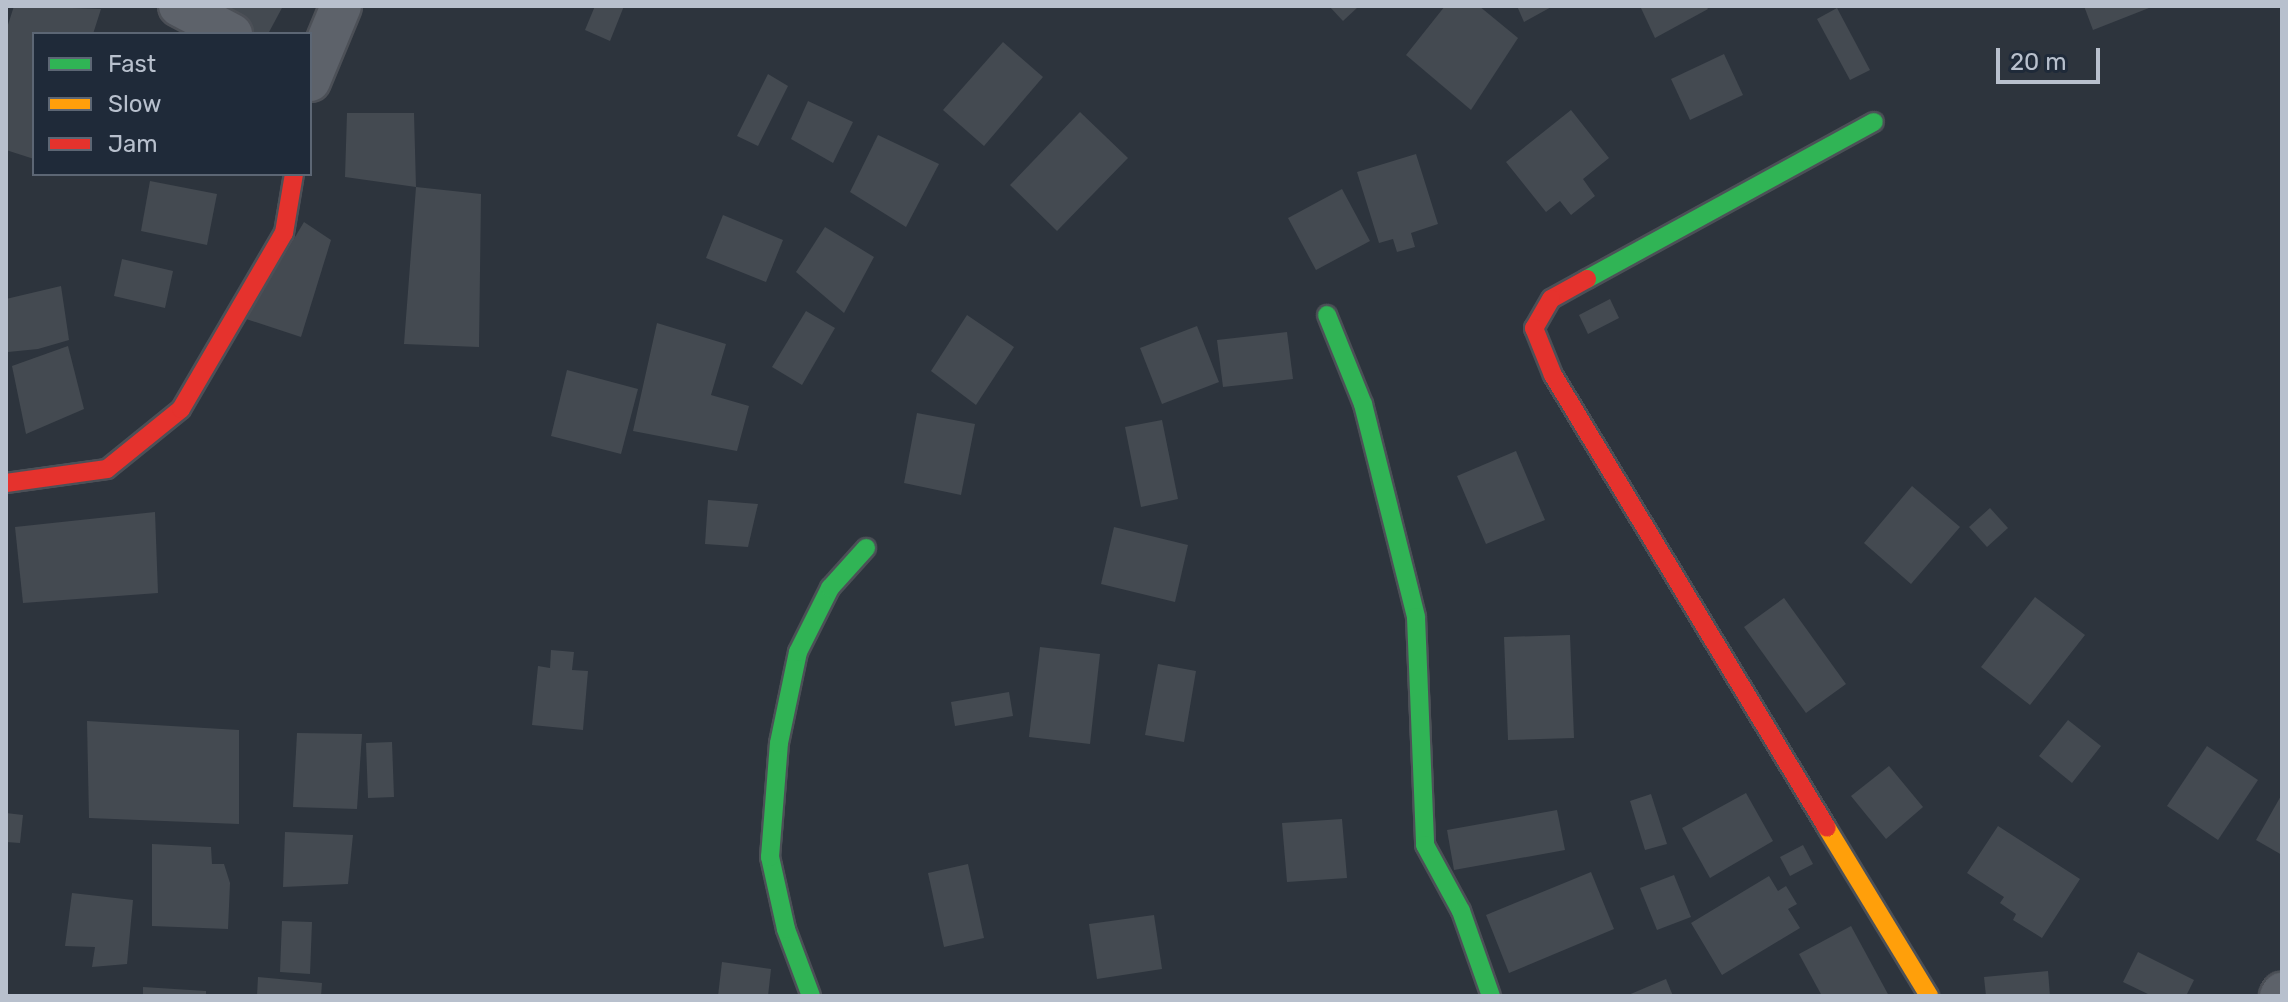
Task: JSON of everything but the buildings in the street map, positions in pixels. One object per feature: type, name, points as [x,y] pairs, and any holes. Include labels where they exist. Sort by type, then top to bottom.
[{"type":"street","points":[[179,6],[228,32]]},
{"type":"street","points":[[312,73],[341,6]]},
{"type":"street","points":[[1874,122],[1551,299],[1534,328],[1561,389],[1929,996]]},
{"type":"street","points":[[6,483],[107,469],[181,409],[284,233],[294,176]]},
{"type":"street","points":[[1327,315],[1363,404],[1416,617],[1425,845],[1461,911],[1491,996]]},
{"type":"street","points":[[811,996],[786,929],[770,857],[779,743],[798,652],[830,588],[866,548]]},
{"type":"traffic: fast","points":[[1587,279],[1874,122]]},
{"type":"traffic: fast","points":[[1327,315],[1363,404],[1416,617],[1425,845],[1461,911],[1491,996]]},
{"type":"traffic: fast","points":[[811,996],[786,929],[770,857],[779,743],[798,652],[830,588],[866,548]]},
{"type":"traffic: slow","points":[[1827,828],[1929,996]]},
{"type":"traffic: jam","points":[[6,483],[107,469],[181,409],[284,233],[294,176]]},
{"type":"traffic: jam","points":[[1587,279],[1551,299],[1534,328],[1553,375],[1827,828]]}]
